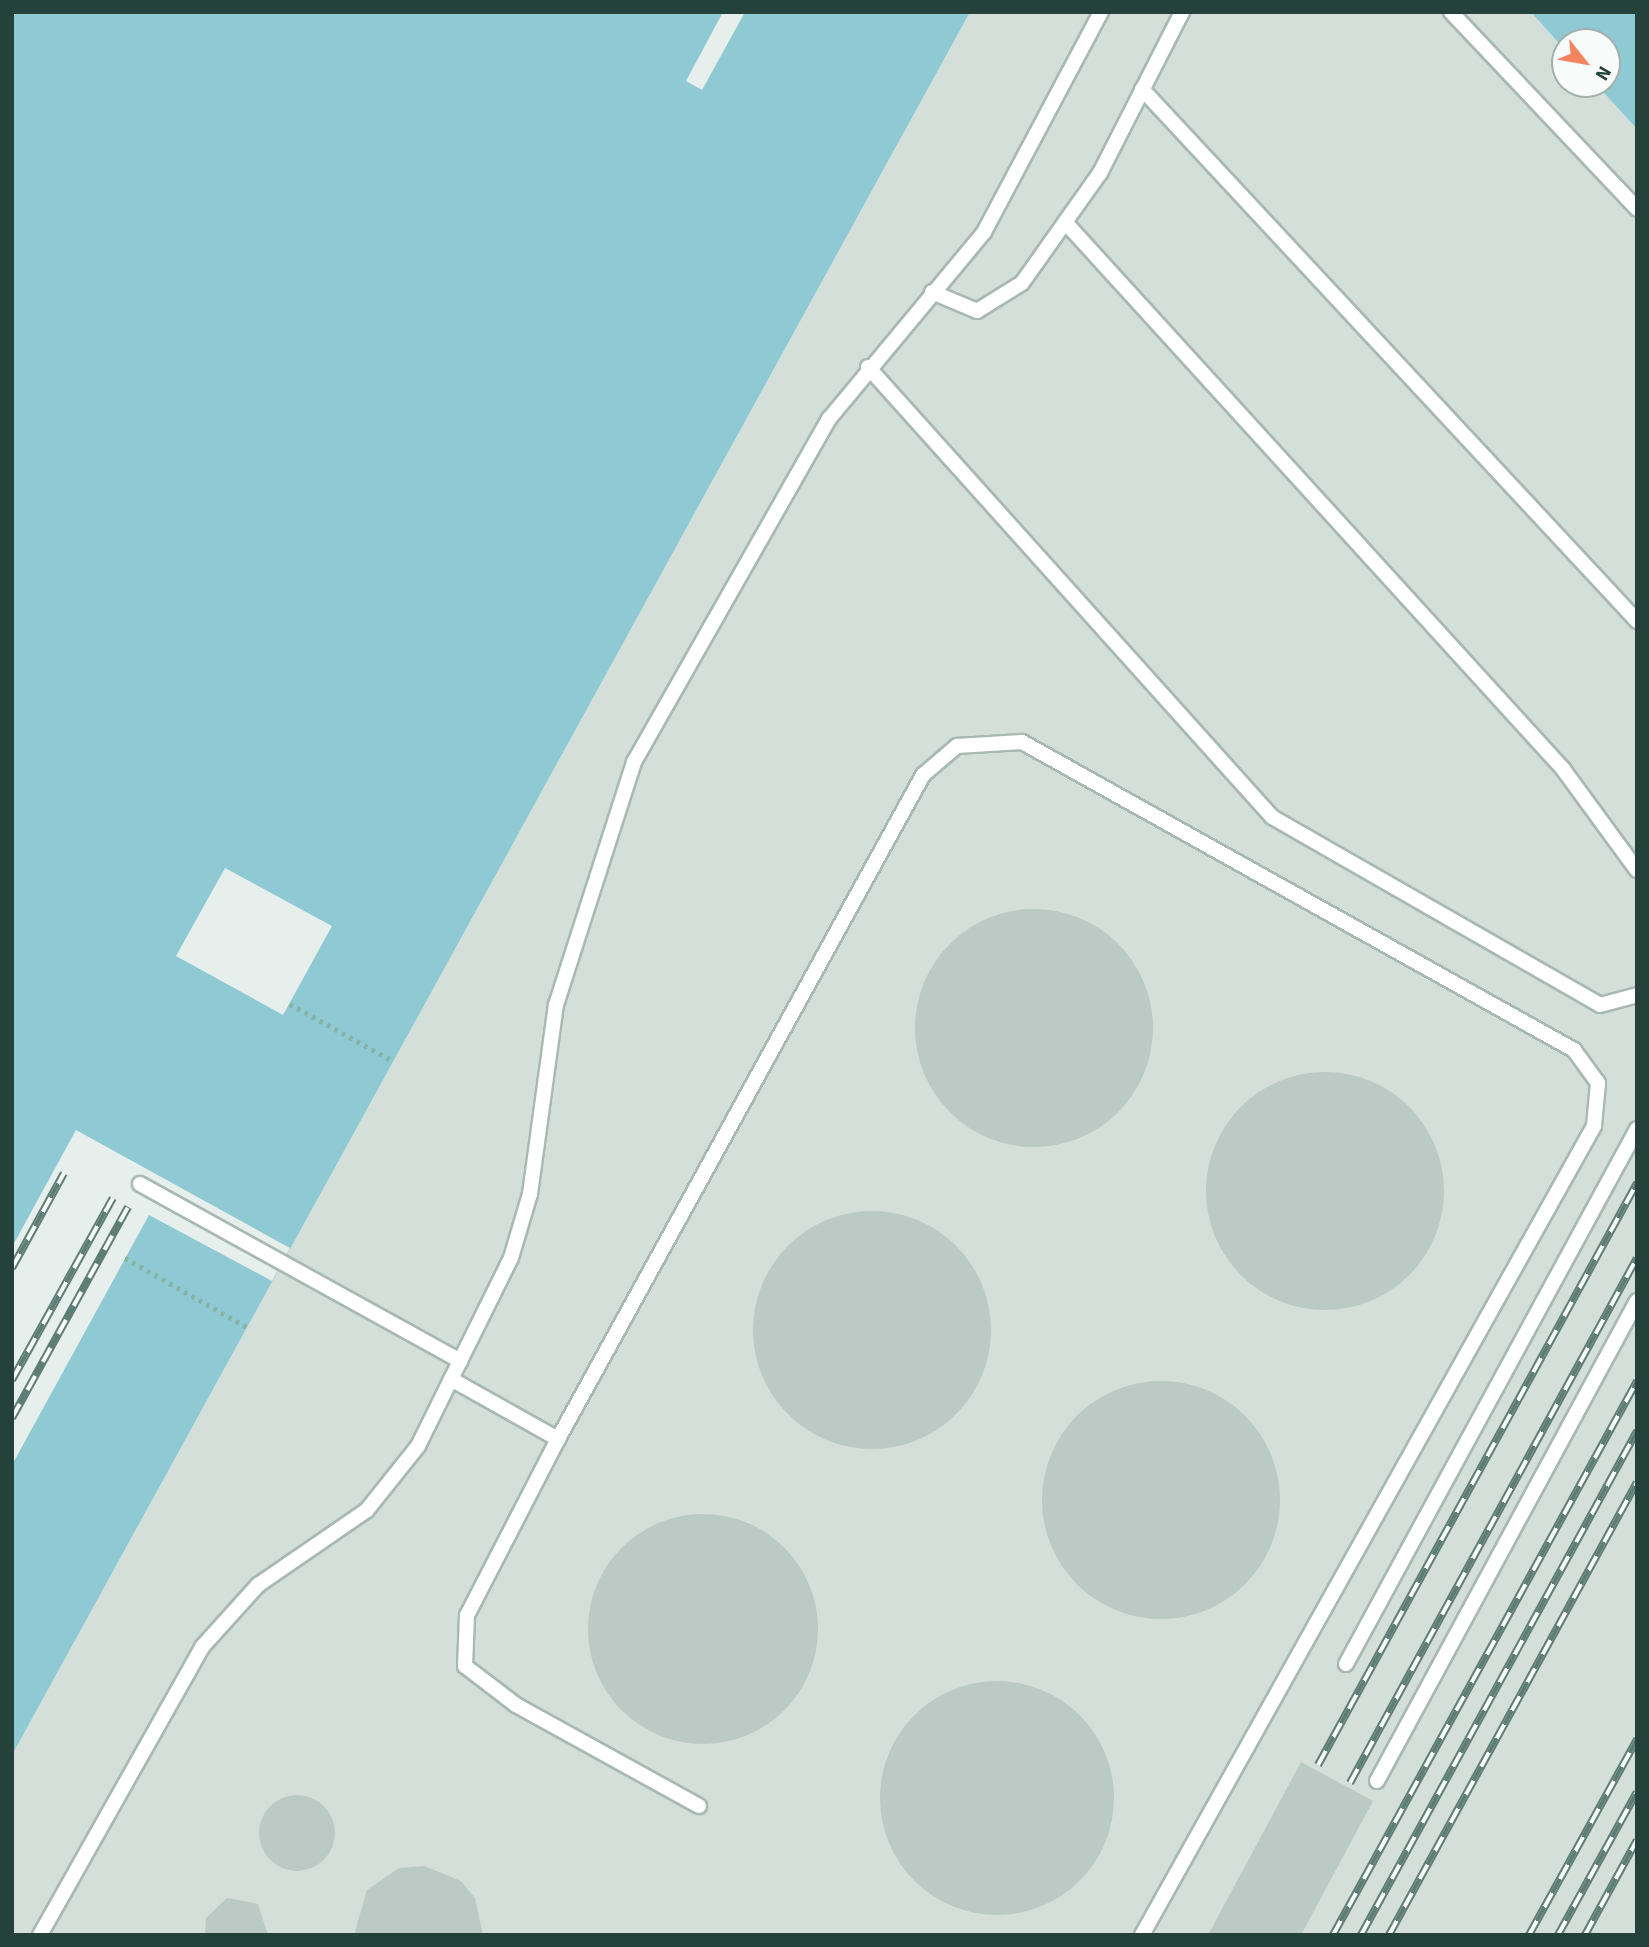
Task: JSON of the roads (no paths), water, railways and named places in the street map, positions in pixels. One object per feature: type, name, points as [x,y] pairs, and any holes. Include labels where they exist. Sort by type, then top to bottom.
[{"type":"lane","points":[[40,1935],[202,1647],[258,1585],[368,1510],[418,1446],[511,1258],[530,1194],[556,1005],[634,762],[796,471],[868,367],[984,232],[1101,12]]},
{"type":"lane","points":[[932,292],[978,311],[1022,283],[1100,173],[1182,12]]},
{"type":"lane","points":[[1451,12],[1637,208]]},
{"type":"lane","points":[[1143,89],[1637,621]]},
{"type":"lane","points":[[1065,222],[1563,769],[1637,870]]},
{"type":"lane","points":[[868,367],[1272,817],[1600,1005],[1637,995]]},
{"type":"lane","points":[[699,1806],[516,1705],[465,1666],[467,1615],[558,1439],[923,775],[957,746],[1022,742],[1574,1050],[1598,1083],[1594,1126],[1142,1935]]},
{"type":"lane","points":[[1346,1664],[1637,1129]]},
{"type":"lane","points":[[140,1184],[460,1361]]},
{"type":"lane","points":[[1377,1781],[1637,1301]]},
{"type":"lane","points":[[451,1379],[558,1439]]},
{"type":"water","points":[[12,12],[970,12],[12,1755]]},
{"type":"water","points":[[1531,12],[1637,12],[1637,129],[1609,98],[1621,98],[1621,28],[1551,28],[1551,34]]},
{"type":"railway","points":[[12,1268],[64,1173]]},
{"type":"railway","points":[[1318,1765],[1637,1183]]},
{"type":"railway","points":[[12,1380],[113,1198]]},
{"type":"railway","points":[[12,1418],[128,1207]]},
{"type":"railway","points":[[1350,1783],[1637,1258]]},
{"type":"railway","points":[[1333,1935],[1637,1381]]},
{"type":"railway","points":[[1361,1935],[1637,1431]]},
{"type":"railway","points":[[1389,1935],[1637,1482]]},
{"type":"railway","points":[[1529,1935],[1637,1739]]},
{"type":"railway","points":[[1558,1935],[1637,1792]]},
{"type":"railway","points":[[1585,1935],[1637,1840]]}]
